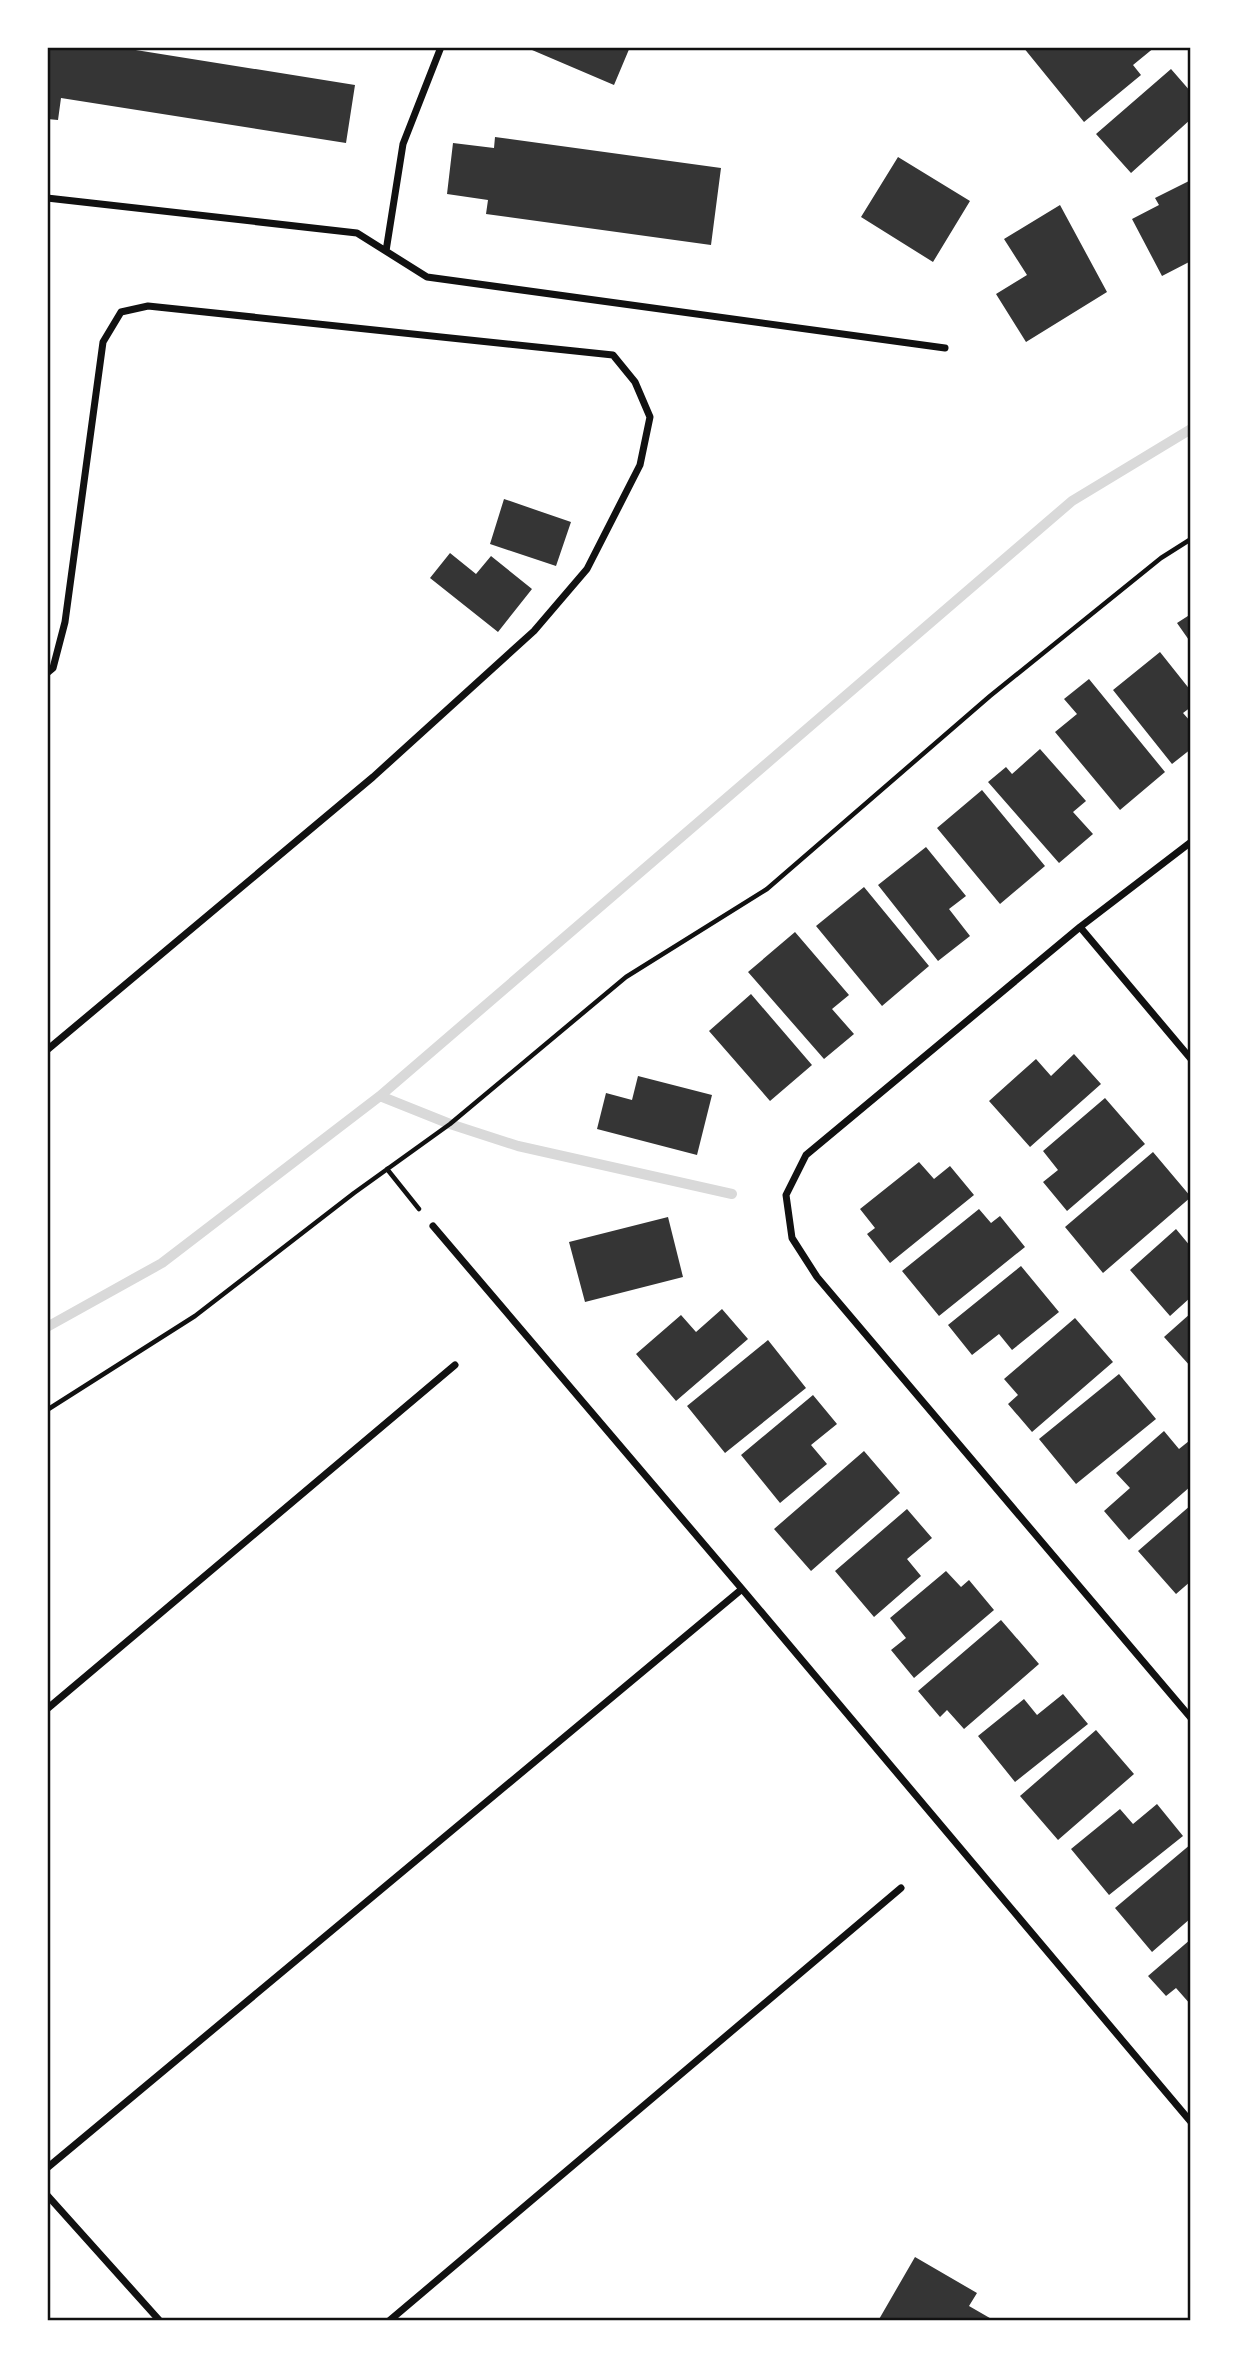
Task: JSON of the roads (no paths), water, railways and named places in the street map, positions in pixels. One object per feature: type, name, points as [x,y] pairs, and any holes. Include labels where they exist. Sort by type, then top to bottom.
[{"type":"street","points":[[386,251],[403,144],[441,47]]},
{"type":"street","points":[[47,198],[357,233],[427,277],[945,348]]},
{"type":"street","points":[[47,673],[53,668],[65,622],[103,342],[121,313],[148,306],[613,355],[635,382],[650,417],[640,465],[587,569],[534,631],[373,777],[47,1050]]},
{"type":"street","points":[[1191,842],[1080,927],[806,1155],[786,1195],[792,1238],[817,1277],[1191,1718]]},
{"type":"street","points":[[1080,927],[1191,1059]]},
{"type":"street","points":[[433,1226],[1191,2122]]},
{"type":"street","points":[[47,1709],[455,1365]]},
{"type":"street","points":[[47,2168],[742,1589]]},
{"type":"street","points":[[389,2321],[901,1888]]},
{"type":"street","points":[[47,2195],[160,2321]]},
{"type":"waterway","points":[[47,1327],[162,1263],[380,1096],[1072,501],[1191,429]]},
{"type":"waterway","points":[[380,1096],[450,1124],[518,1146],[732,1194]]}]
